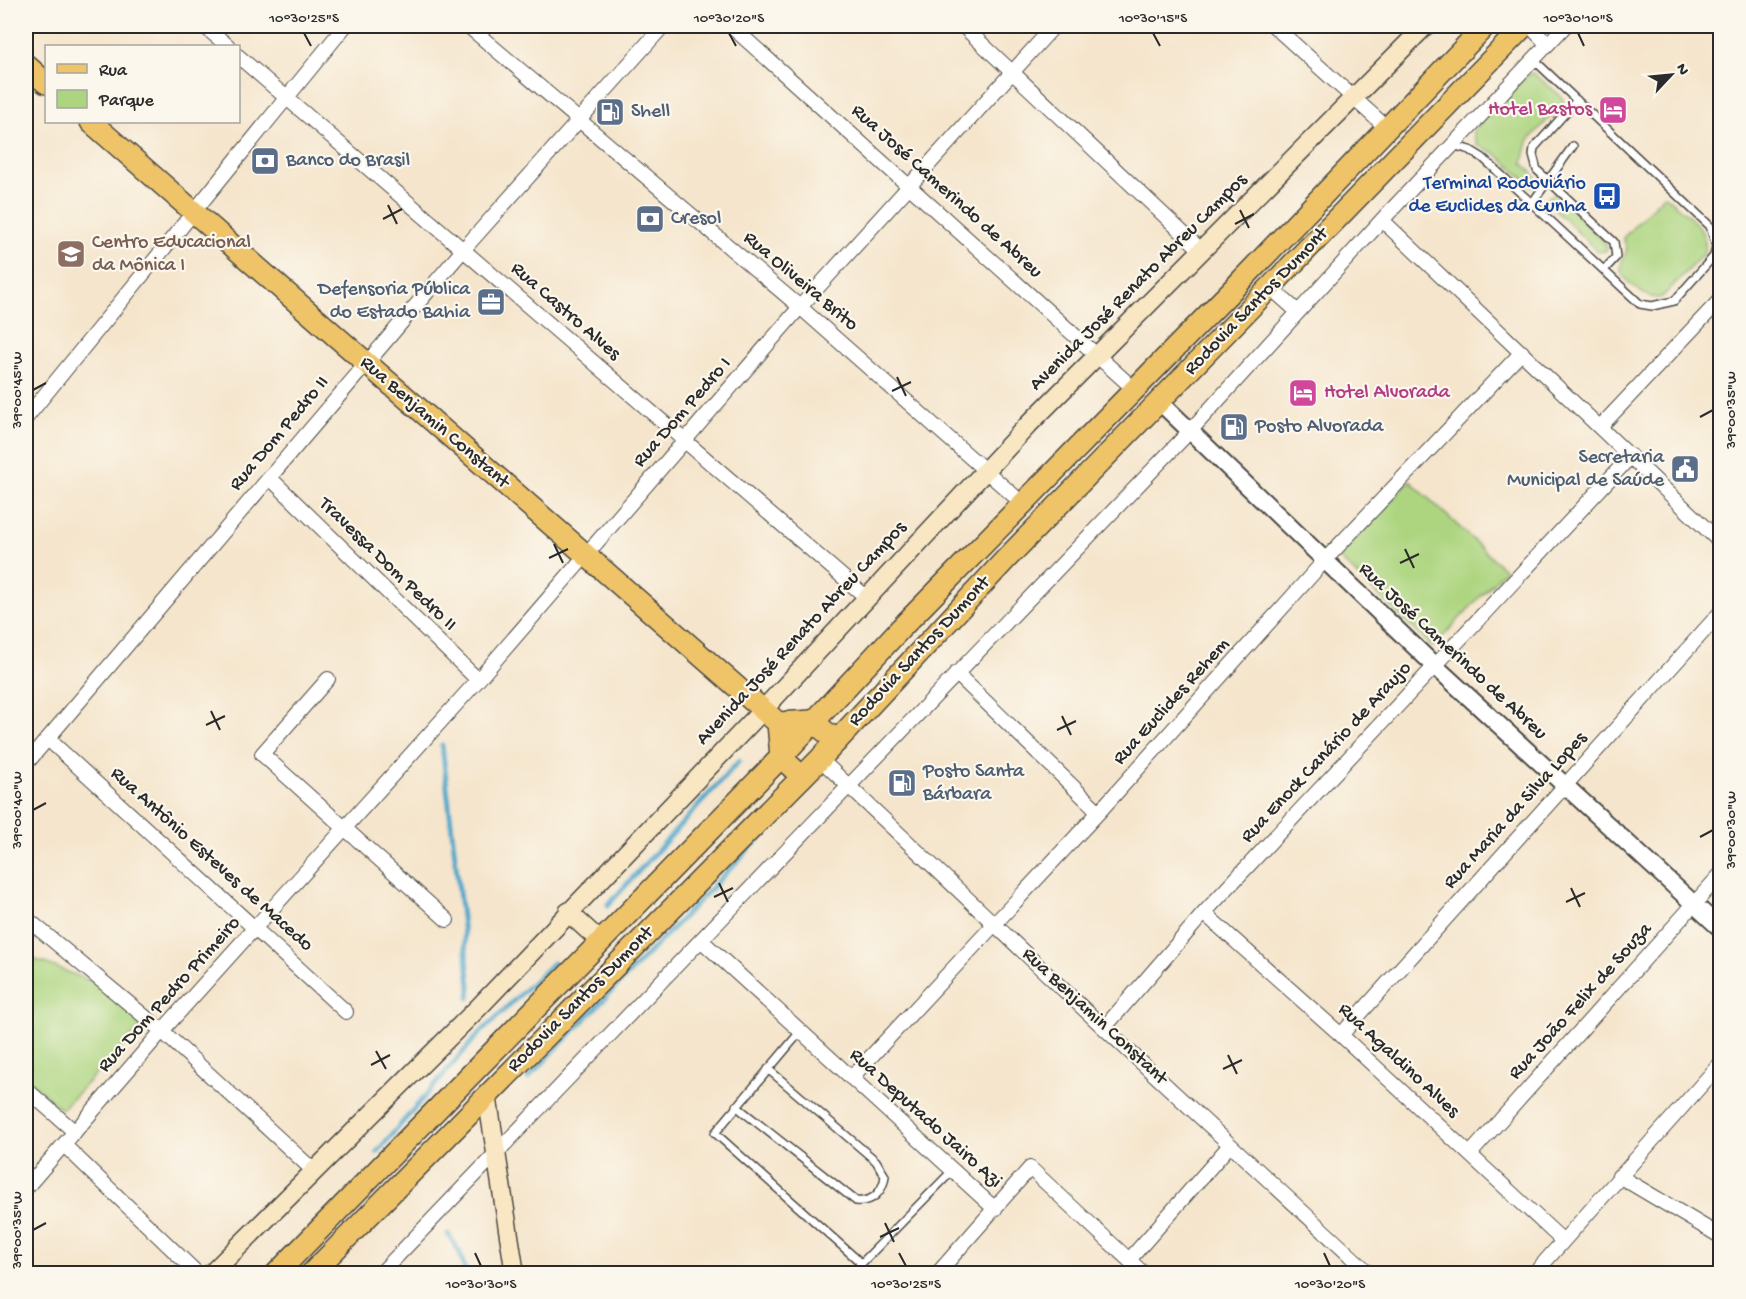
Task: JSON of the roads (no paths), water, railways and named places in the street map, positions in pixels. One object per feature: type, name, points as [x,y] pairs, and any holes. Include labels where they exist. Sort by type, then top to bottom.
[{"type":"main road","name":"Avenida José Renato Abreu Campos","points":[[211,1274],[478,1008],[568,912],[770,717],[866,597],[1098,356],[1425,26]]},
{"type":"main road","name":"Rodovia Santos Dumont","points":[[276,1274],[781,757],[812,721],[1133,388],[1388,129],[1485,26]]},
{"type":"main road","name":"Rodovia Santos Dumont","points":[[311,1274],[820,759],[1006,559],[1524,26]]},
{"type":"main road","points":[[26,65],[45,82]]},
{"type":"main road","name":"Rua Benjamin Constant","points":[[92,123],[195,210],[770,717]]},
{"type":"main road","points":[[802,777],[781,757],[770,717],[812,721],[837,741]]},
{"type":"main road","points":[[568,912],[601,942]]},
{"type":"main road","points":[[487,1095],[515,1274]]},
{"type":"street","points":[[204,26],[227,45]]},
{"type":"street","points":[[26,418],[345,26]]},
{"type":"street","name":"Rua Oliveira Brito","points":[[468,26],[800,307],[1022,503]]},
{"type":"street","name":"Rua Dom Pedro II","points":[[26,764],[463,250],[663,26]]},
{"type":"street","name":"Rua José Camerindo de Abreu","points":[[731,26],[1133,388]]},
{"type":"street","points":[[963,26],[1202,251]]},
{"type":"street","name":"Rua Dom Pedro I","points":[[345,830],[478,680],[800,307],[1054,26]]},
{"type":"street","points":[[1274,26],[1388,129]]},
{"type":"street","points":[[1530,26],[1547,44]]},
{"type":"street","points":[[380,1274],[1190,431],[1382,220],[1565,26]]},
{"type":"street","name":"Rua Castro Alves","points":[[240,58],[866,597]]},
{"type":"street","points":[[1382,220],[1720,542]]},
{"type":"street","points":[[1271,288],[1298,312]]},
{"type":"street","points":[[1600,427],[1720,301]]},
{"type":"street","name":"Rua Euclides Rehem","points":[[851,1078],[1099,812],[1325,560],[1522,352]]},
{"type":"street","name":"Rua José Camerindo de Abreu","points":[[1160,402],[1435,666],[1720,928]]},
{"type":"street","name":"Rua Enock Canário de Araujo","points":[[1104,1028],[1203,913],[1631,456]]},
{"type":"street","name":"Travessa Dom Pedro II","points":[[269,477],[478,680]]},
{"type":"street","name":"Rua Maria da Silva Lopes","points":[[1341,1035],[1720,613]]},
{"type":"street","points":[[956,673],[1099,812]]},
{"type":"street","points":[[328,679],[262,754],[447,920]]},
{"type":"street","name":"Rua Antônio Esteves de Macedo","points":[[48,739],[256,927],[346,1012]]},
{"type":"street","name":"Rua Benjamin Constant","points":[[820,759],[1104,1028],[1370,1274]]},
{"type":"street","name":"Rua Dom Pedro Primeiro","points":[[26,1188],[162,1031],[345,830]]},
{"type":"street","name":"Rua João Felix de Souza","points":[[1470,1154],[1720,875]]},
{"type":"street","name":"Rua Agaldino Alves","points":[[1203,913],[1341,1035],[1563,1241]]},
{"type":"street","points":[[26,918],[162,1031],[314,1171]]},
{"type":"street","name":"Rua Deputado Jairo Azi","points":[[702,941],[995,1209],[1030,1168],[1143,1274]]},
{"type":"street","points":[[1542,1271],[1563,1241],[1720,1064]]},
{"type":"street","points":[[26,1089],[75,1132]]},
{"type":"street","points":[[64,1145],[198,1274]]},
{"type":"street","points":[[1129,1260],[1230,1145]]},
{"type":"street","points":[[1619,1176],[1720,1236]]},
{"type":"street","points":[[937,1274],[995,1209]]},
{"type":"lane","points":[[1452,145],[1470,150],[1483,158],[1640,304],[1663,304],[1674,301],[1714,256],[1714,236],[1710,226],[1533,58]]},
{"type":"lane","points":[[1577,100],[1534,148],[1534,163],[1548,181],[1614,242],[1616,257],[1604,270]]},
{"type":"lane","points":[[1533,203],[1573,146]]},
{"type":"lane","points":[[800,1032],[716,1129],[716,1136],[861,1262]]},
{"type":"lane","points":[[736,1106],[856,1200],[870,1199],[880,1192],[885,1176],[876,1161],[768,1069]]},
{"type":"lane","points":[[851,1274],[953,1170]]},
{"type":"waterway","points":[[442,745],[470,986],[469,998]]},
{"type":"waterway","points":[[608,905],[739,761]]},
{"type":"waterway","points":[[528,1078],[806,790]]},
{"type":"waterway","points":[[377,1152],[476,1037],[553,963]]},
{"type":"waterway","points":[[448,1234],[460,1253],[466,1274]]},
{"type":"place","name":"Hotel Bastos","points":[[1613,110]]},
{"type":"place","name":"Shell","points":[[610,112]]},
{"type":"place","name":"Banco do Brasil","points":[[265,161]]},
{"type":"place","name":"Terminal Rodoviário de Euclides da Cunha","points":[[1607,196]]},
{"type":"place","name":"Cresol","points":[[650,219]]},
{"type":"place","name":"Centro Educacional da Mônica I","points":[[71,254]]},
{"type":"place","name":"Defensoria Pública do Estado Bahia","points":[[491,302]]},
{"type":"place","name":"Hotel Alvorada","points":[[1303,393]]},
{"type":"place","name":"Posto Alvorada","points":[[1234,427]]},
{"type":"place","name":"Secretaria Municipal de Saúde","points":[[1685,469]]},
{"type":"place","name":"Posto Santa Bárbara","points":[[902,783]]}]
